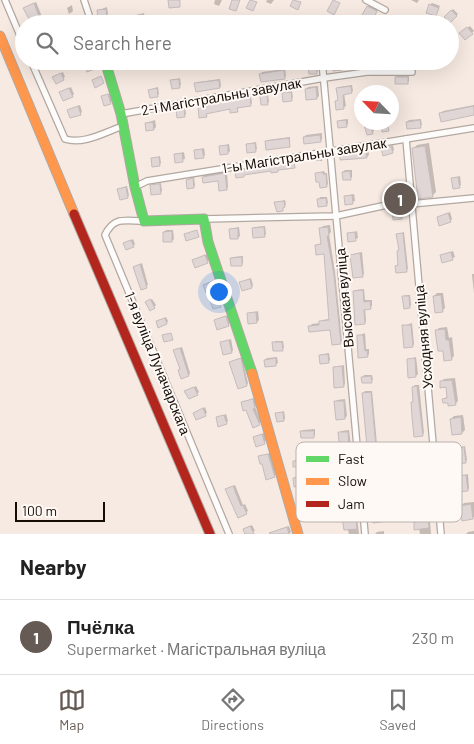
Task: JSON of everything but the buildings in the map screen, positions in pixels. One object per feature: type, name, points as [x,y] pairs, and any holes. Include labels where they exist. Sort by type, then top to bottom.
[{"type":"street","points":[[5,0],[15,24]]},
{"type":"street","points":[[84,0],[89,15]]},
{"type":"street","points":[[366,0],[385,10]]},
{"type":"street","points":[[0,36],[38,130],[210,534]]},
{"type":"street","points":[[35,70],[65,139],[72,142],[84,140],[123,126]]},
{"type":"street","points":[[108,70],[121,114],[134,187],[144,221],[336,216],[388,204],[411,204],[474,198]]},
{"type":"street","name":"Высокая вуліца","points":[[323,70],[357,442]]},
{"type":"street","name":"2-і Магістральны завулак","points":[[121,114],[324,78],[367,72],[412,72]]},
{"type":"street","name":"1-ы Магістральны завулак","points":[[134,187],[147,181],[474,128]]},
{"type":"street","name":"Усходняя вуліца","points":[[406,139],[433,442]]},
{"type":"street","points":[[204,219],[208,242],[247,354],[298,534]]},
{"type":"street","name":"1-я вуліца Луначарскага","points":[[144,221],[115,222],[108,227],[105,235],[229,534]]},
{"type":"traffic: fast","points":[[108,70],[121,114],[135,187],[144,221],[204,219],[208,242],[252,373]]},
{"type":"traffic: slow","points":[[0,36],[74,214]]},
{"type":"traffic: slow","points":[[252,373],[298,534]]},
{"type":"traffic: jam","points":[[74,214],[210,534]]},
{"type":"place","name":"Пчёлка","points":[[400,199]]}]
